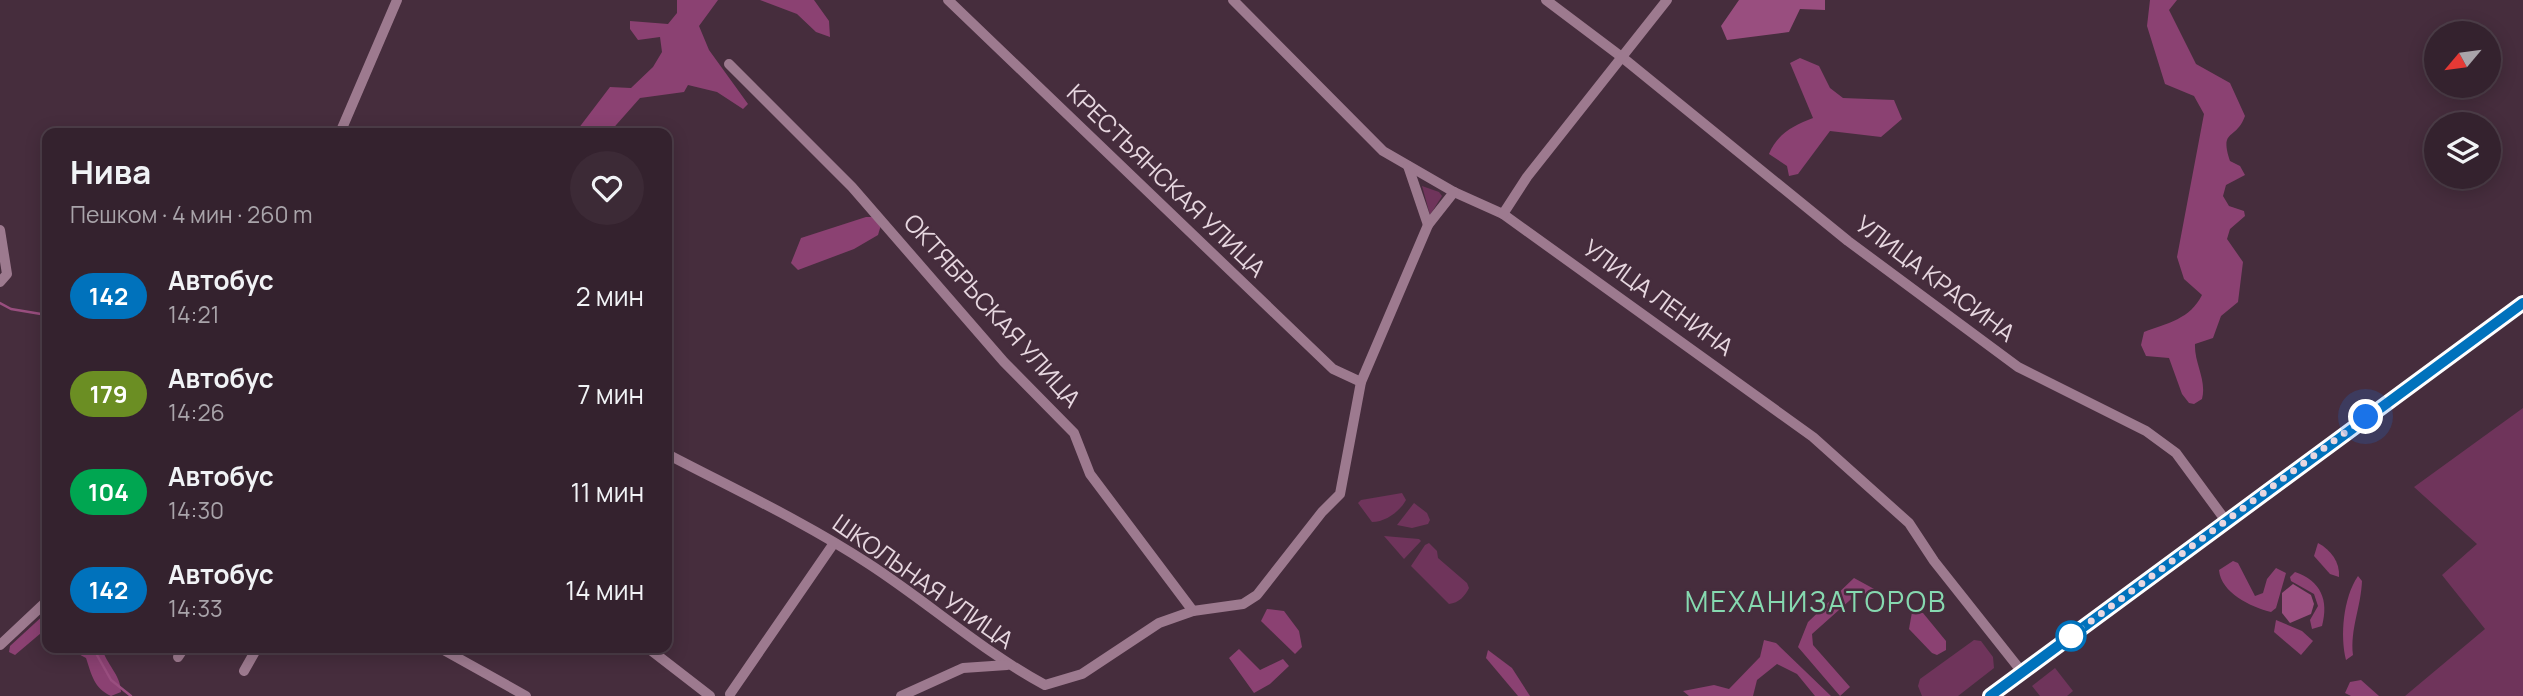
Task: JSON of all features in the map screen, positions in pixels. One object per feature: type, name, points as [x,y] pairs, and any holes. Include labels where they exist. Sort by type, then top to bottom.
[{"type":"main road","points":[[1990,696],[2523,303]]},
{"type":"street","points":[[342,128],[397,0]]},
{"type":"street","name":"КРЕСТЬЯНСКАЯ УЛИЦА","points":[[948,0],[1333,369],[1361,382]]},
{"type":"street","name":"УЛИЦА ЛЕНИНА","points":[[1233,0],[1383,152],[1454,192],[1503,214],[1813,437],[1909,523],[1934,561],[2022,672]]},
{"type":"street","name":"УЛИЦА КРАСИНА","points":[[1546,0],[1623,58],[1847,241],[2018,368],[2146,431],[2176,453],[2226,521]]},
{"type":"street","points":[[1503,214],[1527,177],[1667,0]]},
{"type":"street","name":"ОКТЯБРЬСКАЯ УЛИЦА","points":[[729,64],[852,187],[1004,362],[1074,433],[1090,474],[1193,611]]},
{"type":"street","points":[[1408,166],[1428,225]]},
{"type":"street","points":[[1193,611],[1243,604],[1258,595],[1322,512],[1340,494],[1361,382],[1428,225],[1454,192]]},
{"type":"street","points":[[0,230],[7,274],[0,282]]},
{"type":"street","name":"ШКОЛЬНАЯ УЛИЦА","points":[[672,457],[834,542],[870,565],[1007,665],[1045,685],[1082,674],[1159,623],[1193,611]]},
{"type":"street","points":[[729,695],[834,542]]},
{"type":"street","points":[[0,645],[42,606]]},
{"type":"street","points":[[178,657],[181,653]]},
{"type":"street","points":[[244,671],[254,653]]},
{"type":"street","points":[[449,653],[526,696]]},
{"type":"street","points":[[654,653],[710,696]]},
{"type":"street","points":[[901,696],[963,668],[1007,665]]},
{"type":"shaded area","points":[[677,0],[718,0],[699,26],[709,50],[748,104],[743,109],[717,92],[688,85],[684,92],[640,98],[613,128],[579,128],[610,87],[631,88],[653,67],[662,52],[660,37],[638,40],[630,29],[630,21],[668,24],[677,13]]},
{"type":"shaded area","points":[[760,0],[814,0],[829,21],[830,37],[816,32],[797,14]]},
{"type":"shaded area","points":[[1739,0],[1825,0],[1825,10],[1800,9],[1789,32],[1727,40],[1721,26]]},
{"type":"shaded area","points":[[2150,0],[2177,0],[2169,10],[2196,64],[2230,83],[2245,116],[2226,144],[2230,161],[2240,166],[2245,175],[2226,185],[2223,196],[2229,206],[2244,211],[2245,216],[2230,229],[2227,239],[2243,262],[2238,302],[2221,316],[2213,338],[2195,344],[2203,392],[2202,399],[2194,404],[2189,403],[2182,394],[2169,358],[2146,356],[2141,345],[2144,332],[2185,315],[2202,295],[2184,279],[2177,257],[2204,114],[2194,96],[2165,84],[2147,26]]},
{"type":"shaded area","points":[[1800,58],[1819,66],[1830,88],[1843,98],[1894,100],[1902,119],[1881,137],[1830,131],[1798,174],[1789,176],[1787,166],[1769,154],[1787,131],[1813,118],[1790,63]]},
{"type":"shaded area","points":[[1422,186],[1439,192],[1442,196],[1430,215]]},
{"type":"shaded area","points":[[872,217],[881,225],[878,235],[854,249],[798,270],[791,263],[801,238]]},
{"type":"shaded area","points":[[2523,408],[2523,696],[2405,696],[2485,629],[2442,575],[2477,544],[2414,487]]},
{"type":"shaded area","points":[[1402,493],[1406,500],[1400,508],[1377,522],[1372,522],[1358,503],[1361,500]]},
{"type":"shaded area","points":[[1414,503],[1427,513],[1430,520],[1428,524],[1412,528],[1397,525]]},
{"type":"shaded area","points":[[1384,536],[1419,539],[1421,541],[1404,559]]},
{"type":"shaded area","points":[[1429,543],[1437,551],[1438,558],[1467,583],[1469,588],[1456,602],[1449,604],[1411,566]]},
{"type":"shaded area","points":[[2318,543],[2334,557],[2339,577],[2330,574],[2314,556]]},
{"type":"shaded area","points":[[2233,561],[2238,563],[2255,596],[2263,593],[2267,579],[2276,568],[2286,573],[2276,608],[2271,612],[2246,603],[2225,586],[2219,570]]},
{"type":"shaded area","points":[[2295,572],[2311,581],[2321,593],[2324,608],[2322,626],[2312,629],[2310,620],[2318,606],[2314,594],[2291,581],[2290,577]]},
{"type":"shaded area","points":[[2358,576],[2362,581],[2353,636],[2353,655],[2346,660],[2344,617],[2349,595]]},
{"type":"shaded area","points":[[1854,578],[1876,590],[1875,595],[1858,593],[1812,634],[1813,645],[1850,687],[1840,696],[1798,647],[1808,622]]},
{"type":"shaded area","points":[[2293,584],[2311,595],[2314,604],[2311,614],[2290,623],[2282,613],[2282,593]]},
{"type":"shaded area","points":[[1267,609],[1284,611],[1299,631],[1302,647],[1295,654],[1261,621]]},
{"type":"shaded area","points":[[1912,612],[1923,613],[1946,641],[1946,650],[1937,655],[1932,653],[1909,629]]},
{"type":"shaded area","points":[[42,617],[42,634],[15,655],[9,652],[10,646]]},
{"type":"shaded area","points":[[2276,620],[2302,631],[2313,641],[2301,655],[2274,632]]},
{"type":"shaded area","points":[[1764,640],[1776,643],[1831,696],[1815,696],[1797,674],[1777,664],[1757,680],[1753,696],[1689,696],[1683,691],[1714,685],[1729,689],[1760,657]]},
{"type":"shaded area","points":[[1974,640],[1981,641],[1993,657],[1994,668],[1958,696],[1922,696],[1918,686],[1920,679]]},
{"type":"shaded area","points":[[1239,649],[1260,670],[1283,659],[1289,666],[1270,684],[1254,693],[1229,658]]},
{"type":"shaded area","points":[[1488,650],[1512,668],[1530,696],[1518,696],[1486,658]]},
{"type":"shaded area","points":[[76,653],[104,653],[119,680],[121,692],[111,696],[101,689],[94,681],[86,658]]},
{"type":"shaded area","points":[[2055,668],[2073,691],[2067,696],[2040,696],[2032,686]]},
{"type":"shaded area","points":[[2361,680],[2379,696],[2351,696],[2345,693],[2350,682]]},
{"type":"waterway","points":[[0,303],[11,309],[42,314]]},
{"type":"waterway","points":[[96,653],[111,680],[131,696]]},
{"type":"bus line","name":"142","points":[[1990,696],[2523,303]]},
{"type":"district","name":"МЕХАНИЗАТОРОВ","points":[[1816,602]]},
{"type":"route","points":[[2071,636],[2069,637],[2366,417]]}]
